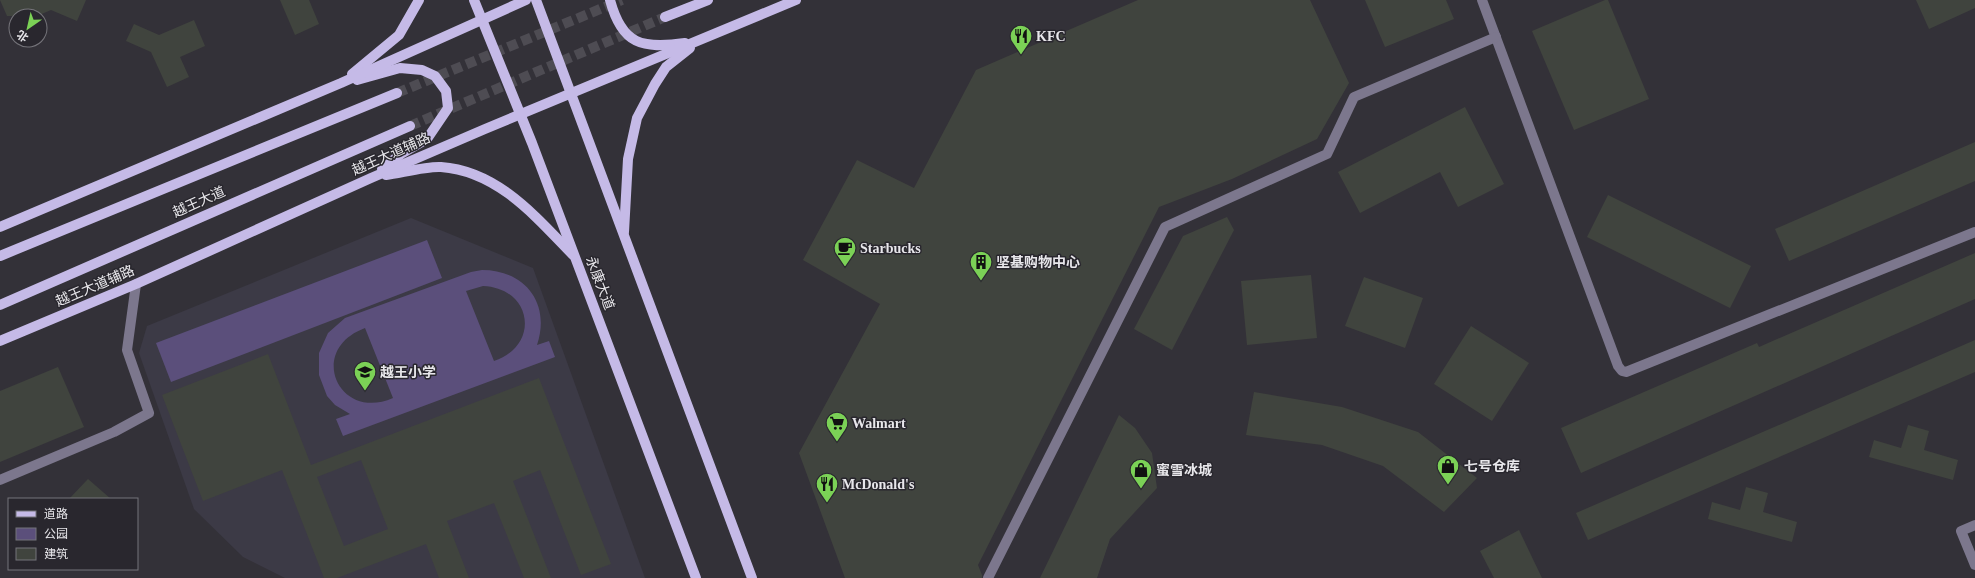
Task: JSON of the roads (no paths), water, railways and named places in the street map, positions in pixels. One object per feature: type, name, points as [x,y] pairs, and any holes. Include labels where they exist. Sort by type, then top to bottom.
[{"type":"main road","points":[[341,83],[399,35],[419,0]]},
{"type":"main road","name":"永康大道","points":[[474,0],[521,114],[696,578]]},
{"type":"main road","points":[[0,227],[341,83],[526,0]]},
{"type":"main road","points":[[536,0],[752,578]]},
{"type":"main road","points":[[610,0],[615,20],[628,36],[645,45],[663,46],[700,41]]},
{"type":"main road","points":[[665,18],[708,0]]},
{"type":"main road","name":"越王大道辅路","points":[[0,341],[136,284],[371,178],[796,0]]},
{"type":"main road","points":[[624,237],[628,159],[637,118],[666,67],[700,41]]},
{"type":"main road","points":[[341,83],[372,77],[400,68],[422,70],[435,76],[446,91],[448,108],[427,139],[401,154],[371,178]]},
{"type":"main road","name":"越王大道","points":[[0,256],[397,93]]},
{"type":"main road","name":"越王大道","points":[[0,304],[410,126]]},
{"type":"main road","points":[[371,178],[440,167],[465,172],[485,179],[508,192],[532,213],[576,258]]},
{"type":"street","points":[[1482,0],[1618,366],[1622,371],[1626,372],[1975,232]]},
{"type":"street","points":[[988,578],[1165,227],[1327,154],[1354,97],[1496,37]]},
{"type":"street","points":[[0,480],[114,432],[149,413],[128,350],[136,284]]},
{"type":"street","points":[[1975,526],[1961,531],[1975,565]]},
{"type":"tunnel","points":[[397,93],[622,0]]},
{"type":"tunnel","points":[[410,126],[665,17]]},
{"type":"place","name":"KFC","points":[[1021,56]]},
{"type":"place","name":"Starbucks","points":[[845,268]]},
{"type":"place","name":"坚基购物中心","points":[[981,282]]},
{"type":"place","name":"越王小学","points":[[365,392]]},
{"type":"place","name":"Walmart","points":[[837,442]]},
{"type":"place","name":"七号仓库","points":[[1448,486]]},
{"type":"place","name":"蜜雪冰城","points":[[1141,490]]},
{"type":"place","name":"McDonald's","points":[[827,504]]}]
